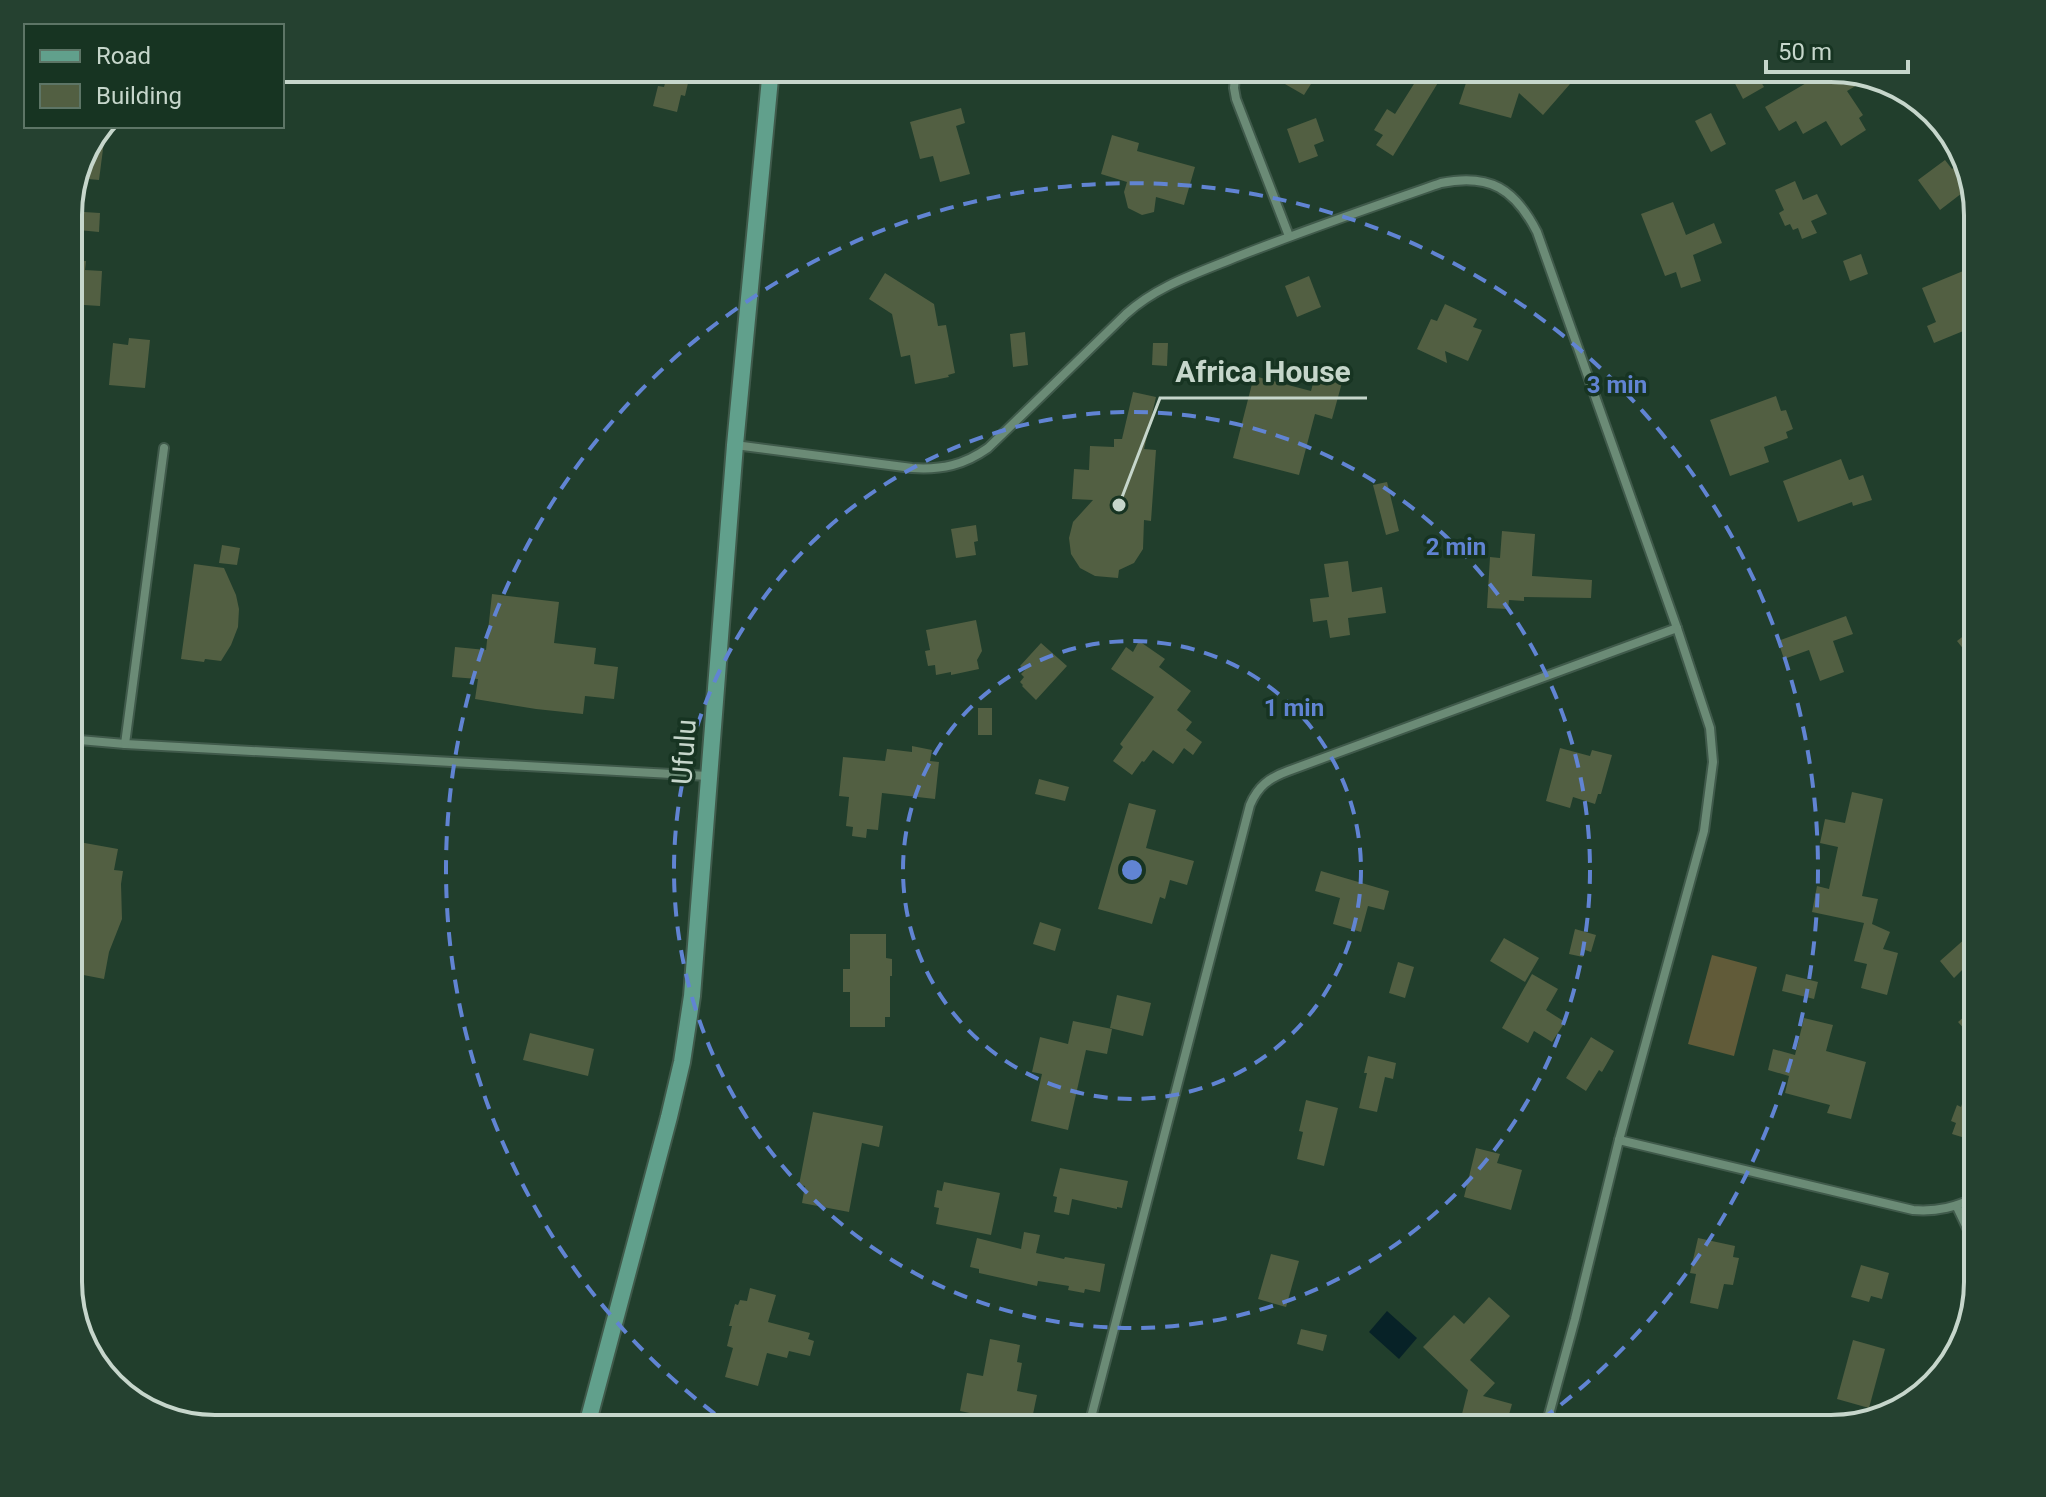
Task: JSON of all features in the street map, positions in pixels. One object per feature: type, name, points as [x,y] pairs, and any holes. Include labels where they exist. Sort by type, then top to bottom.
[{"type":"street","name":"Ufulu","points":[[590,1415],[682,1062],[696,955],[735,445],[770,82]]},
{"type":"street","points":[[1235,82],[1236,99],[1289,236]]},
{"type":"street","points":[[735,445],[922,468],[949,467],[988,448],[1126,314],[1162,287],[1289,236],[1441,183],[1455,180],[1484,182],[1499,187],[1520,204],[1537,232],[1677,628],[1710,728],[1713,762],[1704,831],[1619,1140],[1549,1415]]},
{"type":"street","points":[[125,744],[164,448]]},
{"type":"street","points":[[1092,1415],[1250,805],[1259,788],[1288,771],[1677,628]]},
{"type":"street","points":[[82,740],[708,776]]},
{"type":"street","points":[[1619,1140],[1883,1204],[1929,1211],[1964,1203]]},
{"type":"street","points":[[1957,1207],[1964,1222]]},
{"type":"shaded area","points":[[1712,955],[1757,967],[1734,1056],[1688,1044]]},
{"type":"water","points":[[1387,1311],[1417,1338],[1399,1359],[1369,1332]]},
{"type":"building","points":[[665,82],[688,82],[677,112],[653,106],[658,86],[664,87]]},
{"type":"building","points":[[1281,82],[1312,82],[1304,95]]},
{"type":"building","points":[[1415,82],[1438,82],[1393,156],[1376,145],[1383,135],[1374,130],[1387,109],[1395,114]]},
{"type":"building","points":[[1466,82],[1570,84],[1543,115],[1519,93],[1511,118],[1459,104]]},
{"type":"building","points":[[1734,82],[1761,82],[1764,87],[1743,99]]},
{"type":"building","points":[[1808,82],[1857,85],[1847,91],[1863,115],[1859,118],[1866,130],[1841,146],[1826,121],[1803,134],[1796,121],[1779,131],[1765,107]]},
{"type":"building","points":[[961,108],[965,123],[956,126],[970,174],[940,182],[933,156],[920,159],[910,122]]},
{"type":"building","points":[[1711,113],[1726,144],[1711,152],[1695,121]]},
{"type":"building","points":[[1316,118],[1324,141],[1314,145],[1318,156],[1299,163],[1287,129]]},
{"type":"building","points":[[1112,135],[1139,143],[1137,151],[1195,167],[1184,205],[1156,197],[1154,212],[1142,215],[1128,208],[1124,192],[1127,182],[1101,174]]},
{"type":"building","points":[[104,141],[99,180],[88,179]]},
{"type":"building","points":[[1945,160],[1952,169],[1955,167],[1962,193],[1940,210],[1918,180]]},
{"type":"building","points":[[1795,181],[1803,200],[1817,194],[1827,214],[1811,221],[1817,233],[1802,239],[1798,228],[1793,230],[1790,224],[1785,226],[1779,213],[1784,210],[1775,190]]},
{"type":"building","points":[[1673,202],[1686,235],[1714,223],[1722,243],[1693,255],[1701,281],[1681,288],[1676,272],[1665,276],[1641,214]]},
{"type":"building","points":[[82,212],[100,213],[99,232],[82,230]]},
{"type":"building","points":[[1861,254],[1868,274],[1850,281],[1843,261]]},
{"type":"building","points":[[82,261],[86,261],[85,270],[102,271],[100,306],[82,305]]},
{"type":"building","points":[[1964,271],[1964,331],[1934,343],[1927,326],[1936,322],[1922,288]]},
{"type":"building","points":[[885,273],[934,304],[938,326],[946,325],[955,373],[949,377],[915,384],[910,355],[901,357],[892,314],[869,299]]},
{"type":"building","points":[[1309,276],[1321,307],[1297,317],[1285,286]]},
{"type":"building","points":[[1445,304],[1477,319],[1473,327],[1482,330],[1468,361],[1445,351],[1447,363],[1417,349],[1431,319],[1437,321]]},
{"type":"building","points":[[1025,332],[1028,365],[1013,367],[1010,334]]},
{"type":"building","points":[[129,338],[150,340],[145,388],[109,385],[113,343],[128,345]]},
{"type":"building","points":[[1153,343],[1168,343],[1167,366],[1152,365]]},
{"type":"building","points":[[1316,372],[1343,379],[1332,419],[1315,414],[1299,475],[1233,458],[1254,376],[1311,391]]},
{"type":"building","points":[[1133,392],[1156,397],[1144,449],[1156,450],[1151,521],[1144,520],[1143,549],[1134,563],[1119,570],[1118,578],[1095,576],[1080,568],[1071,554],[1069,538],[1073,522],[1093,500],[1072,499],[1074,469],[1089,470],[1090,446],[1114,447],[1114,439],[1122,439]]},
{"type":"building","points":[[1776,396],[1781,411],[1786,410],[1793,429],[1786,432],[1788,438],[1764,447],[1769,462],[1730,476],[1710,420]]},
{"type":"building","points":[[1841,459],[1849,480],[1863,475],[1872,500],[1853,506],[1852,502],[1798,522],[1783,481]]},
{"type":"building","points":[[1387,482],[1399,531],[1386,535],[1373,485]]},
{"type":"building","points":[[976,525],[976,555],[956,558],[951,529]]},
{"type":"building","points":[[1502,531],[1535,534],[1532,576],[1592,580],[1591,598],[1524,597],[1524,601],[1509,600],[1508,609],[1487,608],[1490,557],[1500,558]]},
{"type":"building","points":[[222,545],[240,548],[237,565],[219,563]]},
{"type":"building","points":[[1348,561],[1352,592],[1382,587],[1386,613],[1348,618],[1350,635],[1330,638],[1327,620],[1313,622],[1310,599],[1329,597],[1324,564]]},
{"type":"building","points":[[194,564],[224,568],[236,595],[238,627],[221,661],[181,659]]},
{"type":"building","points":[[492,594],[559,602],[554,643],[596,648],[594,664],[618,667],[614,699],[585,696],[583,714],[475,699],[478,679],[452,677],[455,647],[486,650]]},
{"type":"building","points":[[1846,616],[1853,634],[1833,641],[1844,672],[1820,681],[1809,650],[1784,659],[1778,641]]},
{"type":"building","points":[[976,620],[982,651],[977,660],[979,669],[936,675],[935,665],[928,666],[925,651],[930,650],[926,630]]},
{"type":"building","points":[[1964,636],[1964,650],[1957,641]]},
{"type":"building","points":[[1139,641],[1165,659],[1159,667],[1191,691],[1177,710],[1192,722],[1186,730],[1202,742],[1193,755],[1184,748],[1173,764],[1153,750],[1132,775],[1113,761],[1123,747],[1120,744],[1154,697],[1111,669],[1126,647],[1133,652]]},
{"type":"building","points":[[1041,643],[1067,666],[1036,700],[1020,682],[1025,670],[1020,666]]},
{"type":"building","points":[[978,708],[992,708],[992,735],[978,735]]},
{"type":"building","points":[[912,746],[932,750],[930,761],[939,762],[935,799],[882,793],[878,830],[867,829],[866,838],[852,836],[853,827],[846,826],[849,797],[839,796],[843,757],[885,761],[887,749],[912,752]]},
{"type":"building","points":[[1560,748],[1590,756],[1592,750],[1612,755],[1595,804],[1573,797],[1570,808],[1546,801]]},
{"type":"building","points":[[1039,779],[1069,787],[1065,801],[1035,794]]},
{"type":"building","points":[[1852,792],[1883,799],[1862,896],[1878,899],[1872,924],[1890,932],[1883,949],[1898,953],[1887,995],[1861,988],[1867,964],[1854,961],[1864,923],[1812,912],[1817,886],[1829,889],[1838,847],[1820,843],[1825,819],[1845,823]]},
{"type":"building","points":[[1129,803],[1156,810],[1146,848],[1194,861],[1187,885],[1170,880],[1165,899],[1160,897],[1152,924],[1098,909]]},
{"type":"building","points":[[82,843],[118,849],[114,870],[123,871],[122,919],[109,952],[104,979],[82,975]]},
{"type":"building","points":[[1321,871],[1389,891],[1384,910],[1368,906],[1361,932],[1333,924],[1340,898],[1315,891]]},
{"type":"building","points":[[1040,922],[1061,929],[1055,951],[1033,944]]},
{"type":"building","points":[[1575,929],[1596,935],[1591,952],[1585,950],[1583,957],[1569,954]]},
{"type":"building","points":[[850,934],[886,934],[886,958],[892,959],[892,976],[890,1017],[885,1017],[885,1027],[850,1027],[850,992],[843,992],[843,969],[850,969]]},
{"type":"building","points":[[1504,938],[1539,958],[1525,982],[1490,961]]},
{"type":"building","points":[[1964,940],[1964,968],[1954,978],[1940,961]]},
{"type":"building","points":[[1398,962],[1414,967],[1405,998],[1389,993]]},
{"type":"building","points":[[1532,974],[1558,989],[1546,1010],[1565,1022],[1552,1042],[1534,1031],[1528,1043],[1502,1028]]},
{"type":"building","points":[[1786,974],[1818,982],[1814,999],[1782,991]]},
{"type":"building","points":[[1117,995],[1151,1003],[1143,1036],[1110,1028]]},
{"type":"building","points":[[1804,1018],[1833,1025],[1826,1051],[1866,1062],[1851,1119],[1827,1113],[1830,1105],[1785,1093],[1789,1076],[1768,1070],[1773,1049],[1795,1055]]},
{"type":"building","points":[[1073,1021],[1112,1029],[1107,1054],[1086,1050],[1068,1130],[1031,1121],[1042,1074],[1032,1072],[1040,1037],[1068,1044]]},
{"type":"building","points":[[530,1033],[594,1049],[588,1076],[523,1060]]},
{"type":"building","points":[[1591,1037],[1614,1051],[1586,1091],[1566,1078]]},
{"type":"building","points":[[1368,1056],[1396,1063],[1393,1079],[1385,1077],[1377,1112],[1359,1108]]},
{"type":"building","points":[[1964,1098],[1964,1138],[1952,1134],[1956,1123],[1951,1121],[1957,1105],[1961,1107]]},
{"type":"building","points":[[1306,1100],[1338,1108],[1324,1166],[1297,1159]]},
{"type":"building","points":[[813,1112],[883,1126],[879,1147],[862,1143],[849,1212],[802,1203],[805,1186],[799,1185]]},
{"type":"building","points":[[1476,1148],[1500,1154],[1497,1163],[1522,1170],[1511,1210],[1464,1197]]},
{"type":"building","points":[[1060,1168],[1128,1181],[1122,1208],[1072,1199],[1069,1215],[1054,1212],[1057,1197],[1053,1196]]},
{"type":"building","points":[[944,1182],[1000,1193],[991,1235],[936,1224],[939,1208],[934,1207],[937,1190],[942,1191]]},
{"type":"building","points":[[1024,1232],[1040,1235],[1036,1253],[1105,1264],[1100,1292],[1085,1289],[1084,1293],[1068,1290],[1069,1286],[1038,1281],[1037,1286],[979,1273],[979,1269],[970,1267],[977,1238],[1021,1249]]},
{"type":"building","points":[[1698,1238],[1735,1246],[1733,1257],[1739,1258],[1733,1285],[1724,1284],[1718,1309],[1690,1303],[1696,1274],[1690,1273]]},
{"type":"building","points":[[1271,1254],[1299,1261],[1286,1307],[1258,1299]]},
{"type":"building","points":[[1861,1265],[1889,1273],[1882,1299],[1871,1296],[1869,1302],[1851,1297]]},
{"type":"building","points":[[750,1288],[776,1295],[768,1322],[810,1333],[808,1339],[814,1341],[810,1356],[789,1351],[787,1358],[767,1353],[758,1386],[725,1377],[733,1348],[727,1346],[735,1304],[738,1305],[740,1300],[747,1301]]},
{"type":"building","points":[[1489,1297],[1510,1316],[1470,1360],[1495,1383],[1483,1396],[1512,1404],[1509,1415],[1462,1415],[1468,1390],[1423,1347],[1454,1315],[1464,1324]]},
{"type":"building","points":[[1301,1329],[1327,1335],[1323,1351],[1297,1344]]},
{"type":"building","points":[[990,1339],[1020,1345],[1017,1362],[1022,1363],[1017,1391],[1037,1395],[1033,1415],[980,1415],[960,1411],[967,1373],[983,1376]]},
{"type":"building","points":[[1853,1340],[1885,1349],[1869,1408],[1837,1399]]},
{"type":"place","name":"Africa House","points":[[1119,505]]}]
